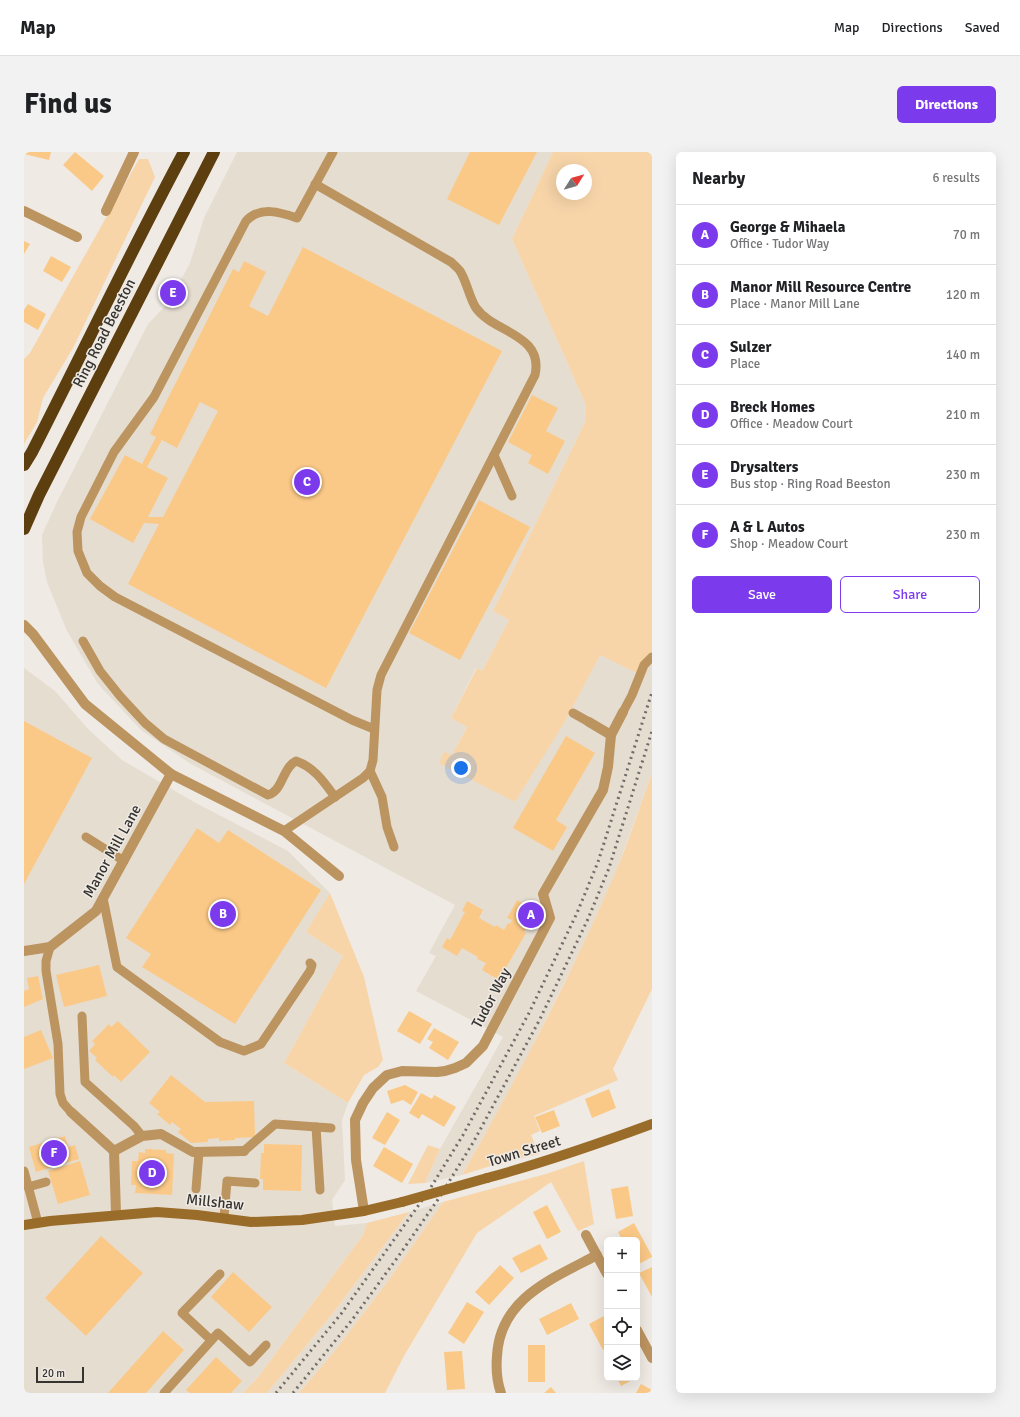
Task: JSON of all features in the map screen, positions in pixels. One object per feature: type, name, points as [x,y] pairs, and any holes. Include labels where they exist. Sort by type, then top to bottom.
[{"type":"highway","name":"Ring Road Beeston","points":[[24,465],[89,340],[125,264],[184,152]]},
{"type":"highway","name":"Ring Road Beeston","points":[[24,529],[38,495],[214,152]]},
{"type":"street","points":[[106,211],[134,152]]},
{"type":"street","points":[[24,211],[77,237]]},
{"type":"street","points":[[24,624],[85,704],[171,774],[284,831],[339,876]]},
{"type":"street","name":"Tudor Way","points":[[364,1211],[356,1160],[355,1120],[373,1088],[387,1075],[402,1071],[445,1071],[466,1063],[482,1046],[550,918],[543,894],[603,790],[608,767],[611,735],[623,712]]},
{"type":"street","points":[[589,722],[611,735]]},
{"type":"street","name":"Manor Mill Lane","points":[[24,951],[50,947],[96,911],[171,774]]},
{"type":"street","points":[[71,1112],[114,1151],[116,1214]]},
{"type":"street","name":"Town Street","points":[[402,1202],[529,1167],[652,1124]]},
{"type":"street","points":[[114,1151],[142,1136],[161,1134],[193,1152],[244,1151]]},
{"type":"street","name":"Millshaw","points":[[24,1225],[116,1214],[157,1212],[251,1222],[302,1220],[364,1211],[402,1202]]},
{"type":"street","points":[[586,1235],[606,1273]]},
{"type":"street","points":[[501,1393],[496,1366],[497,1345],[504,1326],[514,1308],[530,1293],[547,1282],[597,1255]]},
{"type":"street","points":[[640,1336],[652,1358]]},
{"type":"lane","points":[[333,152],[297,218],[273,211],[260,212],[251,215],[246,221],[154,397],[127,433],[107,465],[81,517],[77,532],[78,551],[87,573],[114,597],[352,720],[374,729]]},
{"type":"lane","points":[[284,831],[364,778],[370,771],[374,760],[374,729],[377,690],[381,675],[494,455],[534,375],[537,365],[527,344],[515,335],[486,319],[476,307],[460,272],[451,262],[315,184]]},
{"type":"lane","points":[[494,455],[512,496]]},
{"type":"lane","points":[[83,641],[100,671],[120,696],[145,723],[164,739],[268,795],[273,793],[276,789],[287,768],[291,764],[296,761],[302,763],[312,769],[335,797]]},
{"type":"lane","points":[[623,712],[632,695],[644,665],[652,657]]},
{"type":"lane","points":[[573,713],[589,722]]},
{"type":"lane","points":[[370,771],[382,797],[387,827],[394,847]]},
{"type":"lane","points":[[86,837],[124,861]]},
{"type":"lane","points":[[103,898],[117,967],[220,1042],[244,1051],[262,1044],[310,971],[312,965],[310,963]]},
{"type":"lane","points":[[50,947],[46,961],[46,971],[58,1044],[60,1094],[63,1103],[71,1112]]},
{"type":"lane","points":[[82,1016],[85,1082],[134,1126],[142,1136]]},
{"type":"lane","points":[[244,1151],[275,1124],[331,1128]]},
{"type":"lane","points":[[316,1127],[320,1190]]},
{"type":"lane","points":[[196,1189],[199,1152]]},
{"type":"lane","points":[[24,1171],[38,1223]]},
{"type":"lane","points":[[224,1218],[227,1181],[255,1183]]},
{"type":"lane","points":[[28,1187],[46,1182]]},
{"type":"lane","points":[[211,1340],[182,1313],[220,1274]]},
{"type":"lane","points":[[164,1393],[218,1333],[250,1362],[266,1345]]},
{"type":"shaded area","points":[[237,152],[553,152],[512,239],[586,405],[585,422],[493,611],[509,620],[482,671],[476,668],[451,718],[467,726],[452,756],[515,802],[600,654],[645,677],[652,650],[652,773],[614,877],[588,935],[517,1077],[462,1175],[425,1183],[440,1149],[503,1037],[416,991],[436,956],[429,953],[455,905],[191,764],[141,730],[98,684],[67,631],[47,582],[43,562],[42,535],[57,502],[148,324],[169,302],[190,263],[204,218]]},
{"type":"shaded area","points":[[553,152],[652,152],[652,650],[645,677],[600,655],[564,723],[515,802],[439,763],[444,752],[452,755],[467,727],[451,718],[477,668],[482,671],[509,620],[493,611],[585,422],[586,405],[512,239]]},
{"type":"shaded area","points":[[139,159],[148,159],[155,177],[73,348],[43,398],[37,422],[24,444],[24,359],[30,353]]},
{"type":"shaded area","points":[[24,668],[55,691],[88,729],[122,760],[194,802],[288,851],[330,893],[306,932],[343,956],[284,1063],[348,1103],[342,1120],[345,1180],[332,1200],[335,1226],[367,1223],[363,1235],[259,1376],[243,1393],[24,1393]]},
{"type":"shaded area","points":[[652,773],[652,989],[613,1069],[618,1080],[534,1116],[540,1131],[531,1135],[539,1154],[500,1163],[462,1175],[503,1102],[579,954],[629,839]]},
{"type":"shaded area","points":[[330,893],[364,977],[383,1060],[378,1067],[364,1075],[348,1103],[284,1063],[343,956],[306,932]]},
{"type":"shaded area","points":[[428,1145],[440,1149],[425,1183],[408,1184]]},
{"type":"shaded area","points":[[584,1161],[594,1224],[578,1231],[551,1182],[477,1233],[404,1356],[385,1393],[299,1393],[333,1353],[388,1281],[443,1202],[546,1174]]},
{"type":"shaded area","points":[[443,1202],[388,1281],[333,1353],[299,1393],[267,1393],[333,1313],[409,1212]]},
{"type":"shaded area","points":[[409,1212],[333,1313],[267,1393],[243,1393],[259,1376],[363,1235],[367,1223]]},
{"type":"building","points":[[24,152],[51,152],[49,160],[24,154]]},
{"type":"building","points":[[75,152],[104,176],[92,191],[63,165]]},
{"type":"building","points":[[470,152],[537,152],[499,225],[447,199]]},
{"type":"building","points":[[24,241],[30,244],[24,254]]},
{"type":"building","points":[[303,247],[502,351],[326,688],[128,584],[159,524],[144,523],[133,543],[90,519],[125,455],[142,464],[156,437],[150,434],[233,269],[239,272],[244,261],[266,272],[249,306],[268,316]],"holes":[[[200,402],[218,411],[163,517],[148,517],[168,478],[147,467],[162,440],[177,448]]]},
{"type":"building","points":[[51,256],[71,267],[62,282],[43,271]]},
{"type":"building","points":[[28,304],[46,314],[38,330],[24,322],[24,310]]},
{"type":"building","points":[[532,395],[558,408],[546,431],[565,441],[548,474],[528,463],[532,455],[508,442]]},
{"type":"building","points":[[479,500],[530,527],[460,660],[409,633]]},
{"type":"building","points":[[24,721],[92,758],[24,884]]},
{"type":"building","points":[[566,736],[595,753],[556,820],[567,827],[553,851],[513,828]]},
{"type":"building","points":[[197,828],[219,843],[228,830],[321,890],[235,1024],[142,967],[151,954],[126,938]]},
{"type":"building","points":[[517,900],[539,913],[529,930],[526,929],[524,932],[526,933],[499,980],[482,970],[486,963],[477,959],[478,957],[462,948],[457,956],[442,947],[447,938],[450,940],[465,912],[462,911],[467,901],[483,910],[479,918],[504,930],[508,923],[510,924],[512,920],[507,918]]},
{"type":"building","points":[[99,965],[107,996],[64,1007],[56,975]]},
{"type":"building","points":[[38,976],[43,999],[24,1007],[24,991],[29,989],[27,978]]},
{"type":"building","points":[[409,1011],[432,1024],[420,1044],[397,1031]]},
{"type":"building","points":[[118,1021],[150,1052],[121,1082],[114,1075],[113,1077],[95,1060],[97,1058],[89,1051],[95,1044],[92,1041],[109,1024],[111,1027]]},
{"type":"building","points":[[434,1028],[459,1042],[448,1060],[429,1048],[433,1042],[427,1039]]},
{"type":"building","points":[[41,1030],[53,1058],[24,1069],[24,1037]]},
{"type":"building","points":[[171,1075],[205,1102],[254,1101],[255,1137],[235,1138],[235,1140],[219,1141],[219,1138],[208,1139],[208,1142],[191,1143],[178,1132],[181,1129],[172,1122],[170,1125],[157,1114],[160,1112],[149,1103]]},
{"type":"building","points":[[405,1085],[418,1092],[411,1105],[403,1100],[391,1104],[387,1091]]},
{"type":"building","points":[[609,1089],[616,1108],[592,1118],[585,1099]]},
{"type":"building","points":[[421,1093],[432,1099],[434,1095],[456,1107],[444,1127],[422,1114],[419,1119],[409,1113]]},
{"type":"building","points":[[554,1110],[560,1126],[542,1133],[535,1117]]},
{"type":"building","points":[[387,1112],[400,1120],[385,1145],[372,1138]]},
{"type":"building","points":[[65,1136],[68,1147],[75,1145],[79,1159],[36,1172],[29,1147]]},
{"type":"building","points":[[264,1144],[302,1145],[301,1191],[263,1190],[263,1179],[260,1179],[261,1153],[264,1153]]},
{"type":"building","points":[[384,1147],[413,1164],[402,1183],[373,1166]]},
{"type":"building","points":[[145,1149],[166,1150],[166,1153],[174,1154],[172,1195],[135,1193],[136,1185],[131,1185],[132,1161],[138,1161],[139,1152],[145,1153]]},
{"type":"building","points":[[80,1161],[90,1195],[58,1204],[48,1171]]},
{"type":"building","points":[[628,1186],[633,1216],[616,1219],[611,1189]]},
{"type":"building","points":[[547,1205],[561,1232],[547,1239],[533,1212]]},
{"type":"building","points":[[634,1223],[652,1257],[640,1263],[640,1237],[620,1237],[618,1232]]},
{"type":"building","points":[[101,1236],[143,1273],[86,1336],[45,1298]]},
{"type":"building","points":[[540,1244],[548,1259],[521,1273],[512,1258]]},
{"type":"building","points":[[500,1265],[514,1278],[489,1305],[475,1292]]},
{"type":"building","points":[[652,1267],[652,1297],[640,1275],[640,1273]]},
{"type":"building","points":[[233,1272],[272,1307],[249,1332],[211,1297]]},
{"type":"building","points":[[467,1302],[484,1312],[464,1344],[448,1333]]},
{"type":"building","points":[[571,1303],[579,1319],[547,1335],[539,1319]]},
{"type":"building","points":[[604,1316],[603,1350],[589,1324]]},
{"type":"building","points":[[163,1331],[184,1350],[146,1393],[108,1393]]},
{"type":"building","points":[[528,1345],[545,1345],[545,1382],[528,1382]]},
{"type":"building","points":[[462,1351],[465,1389],[447,1390],[444,1352]]},
{"type":"building","points":[[216,1357],[242,1381],[231,1393],[190,1393],[186,1390]]},
{"type":"building","points":[[618,1381],[630,1381],[621,1386]]},
{"type":"building","points":[[641,1384],[652,1390],[652,1393],[636,1393]]},
{"type":"building","points":[[551,1387],[556,1393],[544,1393]]},
{"type":"railway","points":[[276,1393],[341,1314],[428,1192],[463,1135],[529,1013],[577,913],[598,862],[652,692]]},
{"type":"railway","points":[[293,1393],[352,1320],[400,1254],[439,1198],[474,1141],[540,1019],[588,919],[609,868],[652,731]]},
{"type":"place","name":"Drysalters","points":[[173,293]]},
{"type":"place","name":"Sulzer","points":[[307,482]]},
{"type":"place","name":"Manor Mill Resource Centre","points":[[223,914]]},
{"type":"place","name":"George & Mihaela","points":[[531,915]]},
{"type":"place","name":"A & L Autos","points":[[54,1153]]},
{"type":"place","name":"Breck Homes","points":[[152,1173]]}]
